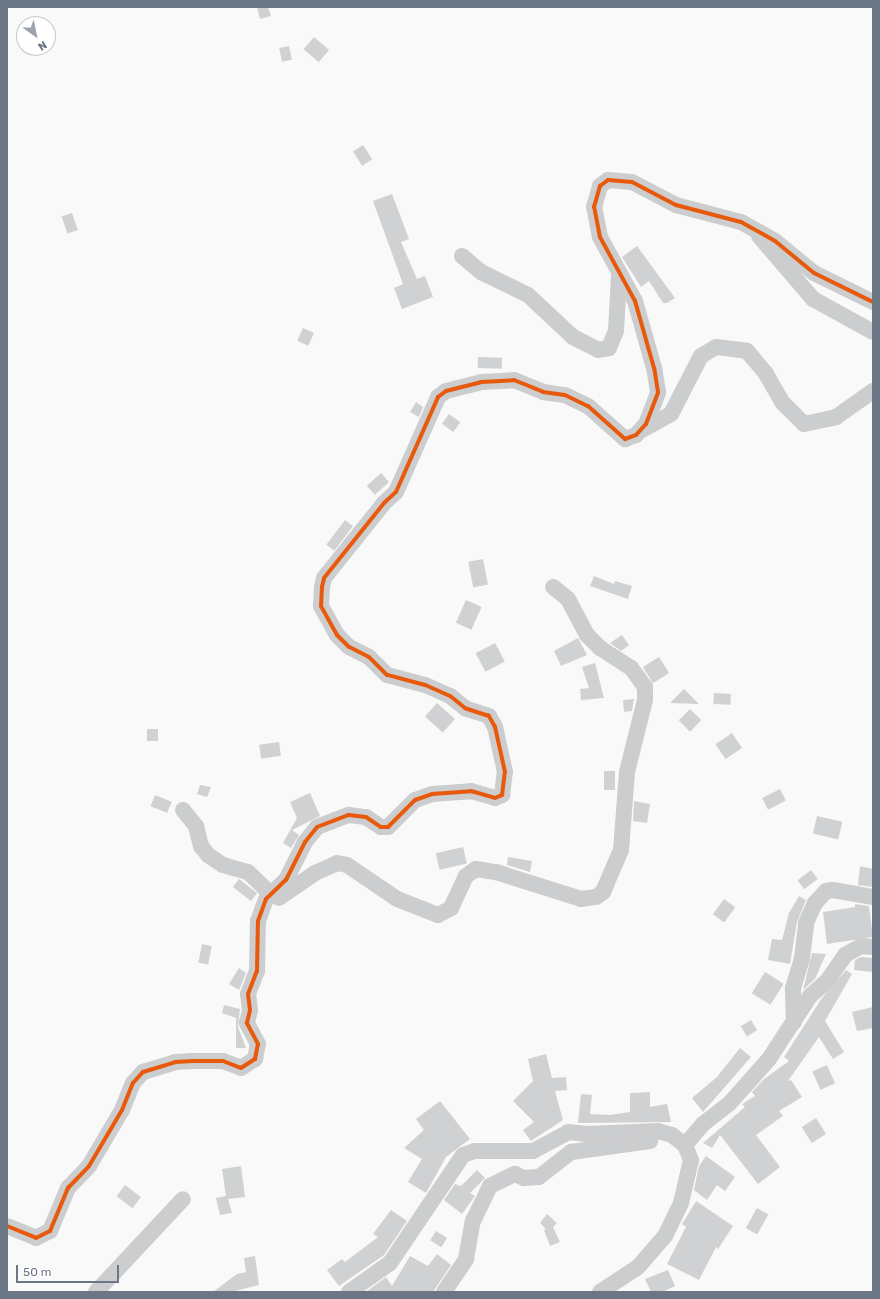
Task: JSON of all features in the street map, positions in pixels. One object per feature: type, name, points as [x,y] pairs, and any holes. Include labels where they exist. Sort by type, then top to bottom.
[{"type":"street","points":[[642,430],[654,408],[657,385],[636,301],[619,275],[600,238],[594,207],[598,191],[608,180],[632,182],[676,206],[752,227],[775,241],[814,273],[873,302]]},
{"type":"street","points":[[752,227],[813,299],[873,332]]},
{"type":"street","points":[[462,256],[481,272],[528,295],[573,337],[598,350],[609,348],[616,331],[619,275]]},
{"type":"street","points":[[7,1226],[36,1238],[50,1231],[68,1188],[93,1159],[122,1110],[133,1083],[142,1072],[193,1061],[223,1061],[241,1068],[255,1059],[258,1044],[247,1023],[250,1010],[248,994],[257,971],[259,915],[271,894],[286,880],[310,835],[324,823],[349,815],[366,817],[385,828],[393,824],[409,806],[423,796],[471,791],[495,798],[505,789],[505,772],[495,727],[489,716],[465,708],[450,696],[426,685],[383,672],[368,657],[349,647],[337,636],[321,606],[324,578],[384,503],[396,492],[438,397],[460,386],[514,380],[543,392],[564,395],[588,406],[625,439],[671,414],[701,356],[716,347],[747,351],[766,374],[782,402],[804,424],[836,416],[873,390]]},
{"type":"street","points":[[259,915],[315,873],[337,863],[347,865],[397,899],[438,915],[451,908],[466,876],[476,869],[525,881],[574,898],[588,899],[602,892],[621,850],[627,772],[645,700],[645,687],[630,668],[600,648],[587,635],[568,599],[553,587]]},
{"type":"street","points":[[184,810],[196,826],[201,846],[208,854],[223,864],[248,872],[271,894]]},
{"type":"street","points":[[794,1022],[792,988],[802,958],[806,922],[815,903],[826,892],[833,890],[873,897]]},
{"type":"street","points":[[444,1292],[466,1258],[473,1221],[484,1193],[497,1181],[515,1174],[524,1178],[539,1177],[561,1158],[585,1148],[681,1142],[744,1088],[769,1059],[810,996],[827,981],[845,955],[861,946],[873,947]]},
{"type":"street","points":[[349,1292],[390,1263],[415,1229],[449,1171],[463,1155],[475,1151],[533,1151],[568,1132],[587,1134],[651,1131],[681,1142],[691,1160],[681,1203],[666,1236],[638,1267],[600,1292]]},
{"type":"street","points":[[96,1292],[183,1199]]},
{"type":"building","points":[[257,7],[268,7],[271,16],[260,19]]},
{"type":"building","points":[[314,37],[329,50],[319,62],[304,49]]},
{"type":"building","points":[[289,46],[292,60],[282,62],[279,48]]},
{"type":"building","points":[[363,145],[372,159],[362,166],[353,152]]},
{"type":"building","points":[[392,194],[409,239],[401,242],[417,279],[425,276],[433,297],[402,309],[394,288],[403,284],[373,201]]},
{"type":"building","points":[[72,213],[78,230],[67,234],[62,217]]},
{"type":"building","points":[[637,246],[675,298],[667,303],[663,303],[649,281],[641,287],[622,257]]},
{"type":"building","points":[[303,328],[314,333],[308,346],[297,341]]},
{"type":"building","points":[[478,357],[502,358],[502,369],[478,368]]},
{"type":"building","points":[[416,402],[423,407],[419,417],[410,412]]},
{"type":"building","points":[[449,414],[460,422],[453,432],[442,424]]},
{"type":"building","points":[[381,473],[389,482],[375,495],[367,486]]},
{"type":"building","points":[[345,520],[353,526],[334,551],[326,545]]},
{"type":"building","points":[[483,559],[488,585],[473,587],[468,562]]},
{"type":"building","points":[[594,576],[614,584],[615,581],[632,586],[628,599],[590,586]]},
{"type":"building","points":[[466,600],[482,607],[471,630],[456,623]]},
{"type":"building","points":[[622,635],[629,645],[621,651],[610,643]]},
{"type":"building","points":[[578,638],[587,655],[561,666],[554,651]]},
{"type":"building","points":[[495,643],[505,662],[485,672],[476,653]]},
{"type":"building","points":[[659,657],[669,673],[653,683],[643,667]]},
{"type":"building","points":[[595,663],[604,698],[581,700],[580,689],[589,688],[582,667]]},
{"type":"building","points":[[684,689],[699,704],[670,703]]},
{"type":"building","points":[[714,693],[731,694],[730,705],[713,704]]},
{"type":"building","points":[[634,699],[632,711],[624,712],[623,700]]},
{"type":"building","points":[[437,703],[455,719],[443,732],[425,716]]},
{"type":"building","points":[[690,709],[701,720],[690,732],[679,720]]},
{"type":"building","points":[[147,729],[158,729],[158,741],[147,741]]},
{"type":"building","points":[[732,733],[742,748],[725,759],[715,744]]},
{"type":"building","points":[[279,742],[281,756],[261,759],[259,745]]},
{"type":"building","points":[[604,771],[615,771],[615,790],[604,790]]},
{"type":"building","points":[[200,785],[211,787],[207,797],[197,794]]},
{"type":"building","points":[[780,789],[786,801],[768,810],[762,798]]},
{"type":"building","points":[[310,793],[320,816],[292,830],[299,835],[291,848],[283,843],[297,818],[290,802]]},
{"type":"building","points":[[155,795],[172,802],[167,813],[151,806]]},
{"type":"building","points":[[634,801],[650,804],[647,823],[633,821]]},
{"type":"building","points":[[817,816],[842,822],[838,839],[813,834]]},
{"type":"building","points":[[463,847],[467,864],[440,870],[436,853]]},
{"type":"building","points":[[508,857],[532,861],[530,872],[507,865]]},
{"type":"building","points":[[860,866],[873,869],[873,887],[858,885]]},
{"type":"building","points":[[811,870],[818,879],[804,889],[798,880]]},
{"type":"building","points":[[239,879],[257,893],[251,901],[233,887]]},
{"type":"building","points":[[799,896],[806,900],[797,922],[790,964],[768,960],[772,939],[782,940],[789,913]]},
{"type":"building","points":[[724,899],[735,907],[724,923],[713,914]]},
{"type":"building","points":[[855,904],[869,906],[873,937],[827,944],[823,912],[855,907]]},
{"type":"building","points":[[202,944],[212,946],[208,965],[198,963]]},
{"type":"building","points":[[812,953],[826,954],[815,979],[803,990]]},
{"type":"building","points":[[861,957],[873,958],[873,972],[854,970],[855,960]]},
{"type":"building","points":[[239,968],[246,973],[239,990],[229,984]]},
{"type":"building","points":[[846,970],[852,974],[825,1021],[844,1052],[833,1059],[819,1037],[788,1081],[791,1080],[802,1097],[779,1111],[783,1116],[756,1135],[780,1167],[758,1184],[720,1135],[712,1148],[703,1143],[745,1107],[742,1104],[755,1096],[752,1092],[764,1079],[789,1061],[784,1057],[822,998]]},
{"type":"building","points":[[765,972],[784,984],[770,1005],[752,993]]},
{"type":"building","points":[[224,1005],[240,1009],[238,1027],[246,1048],[236,1048],[236,1018],[222,1013]]},
{"type":"building","points":[[873,1007],[873,1028],[857,1031],[852,1012]]},
{"type":"building","points":[[751,1020],[757,1030],[747,1036],[741,1026]]},
{"type":"building","points":[[740,1048],[751,1057],[703,1112],[692,1098],[717,1077]]},
{"type":"building","points":[[546,1054],[552,1078],[566,1077],[567,1090],[555,1091],[563,1120],[531,1141],[523,1130],[534,1122],[513,1101],[533,1081],[528,1059]]},
{"type":"building","points":[[827,1065],[835,1083],[821,1090],[812,1072]]},
{"type":"building","points":[[650,1092],[650,1107],[667,1104],[671,1122],[578,1123],[581,1094],[592,1095],[590,1114],[610,1115],[630,1112],[630,1093]]},
{"type":"building","points":[[440,1101],[470,1139],[446,1157],[426,1193],[408,1182],[422,1159],[404,1148],[424,1130],[416,1119]]},
{"type":"building","points":[[816,1118],[826,1134],[812,1143],[802,1127]]},
{"type":"building","points":[[706,1156],[735,1177],[725,1191],[717,1185],[707,1200],[694,1190],[699,1166]]},
{"type":"building","points":[[241,1166],[245,1197],[228,1199],[232,1213],[220,1215],[216,1198],[226,1196],[222,1169]]},
{"type":"building","points":[[477,1170],[485,1178],[470,1193],[475,1196],[462,1214],[444,1200],[455,1184],[461,1186]]},
{"type":"building","points":[[125,1185],[141,1197],[133,1208],[117,1196]]},
{"type":"building","points":[[696,1201],[733,1226],[718,1249],[716,1247],[699,1280],[667,1264],[686,1227],[682,1224]]},
{"type":"building","points":[[757,1208],[768,1214],[757,1234],[746,1228]]},
{"type":"building","points":[[391,1210],[407,1221],[384,1255],[339,1286],[327,1270],[342,1259],[345,1262],[378,1237],[373,1234]]},
{"type":"building","points":[[547,1214],[557,1223],[553,1227],[560,1242],[550,1246],[544,1230],[546,1229],[540,1223]]},
{"type":"building","points":[[436,1231],[447,1238],[441,1247],[430,1240]]},
{"type":"building","points":[[437,1254],[451,1265],[433,1292],[367,1291],[386,1277],[392,1286],[410,1256],[428,1266]]},
{"type":"building","points":[[255,1256],[259,1285],[231,1292],[213,1292],[237,1274],[246,1272],[244,1258]]},
{"type":"building","points":[[668,1270],[675,1286],[662,1292],[651,1292],[645,1279]]},
{"type":"cycle path","points":[[7,1226],[36,1238],[50,1231],[68,1188],[89,1166],[122,1110],[133,1083],[143,1072],[175,1062],[193,1061],[223,1061],[241,1068],[255,1059],[258,1044],[247,1023],[250,1010],[248,994],[257,971],[258,921],[266,899],[286,880],[305,842],[317,827],[349,815],[366,817],[381,827],[388,827],[415,800],[432,794],[471,791],[495,798],[502,795],[505,772],[495,727],[489,716],[465,708],[450,696],[425,685],[387,675],[369,657],[349,647],[337,635],[321,606],[322,587],[324,578],[384,503],[396,492],[438,397],[446,391],[481,382],[514,380],[543,392],[565,395],[588,406],[625,439],[636,435],[646,424],[658,392],[654,368],[635,301],[600,237],[594,207],[600,186],[608,180],[632,182],[676,205],[741,222],[775,241],[814,273],[873,302]]}]
